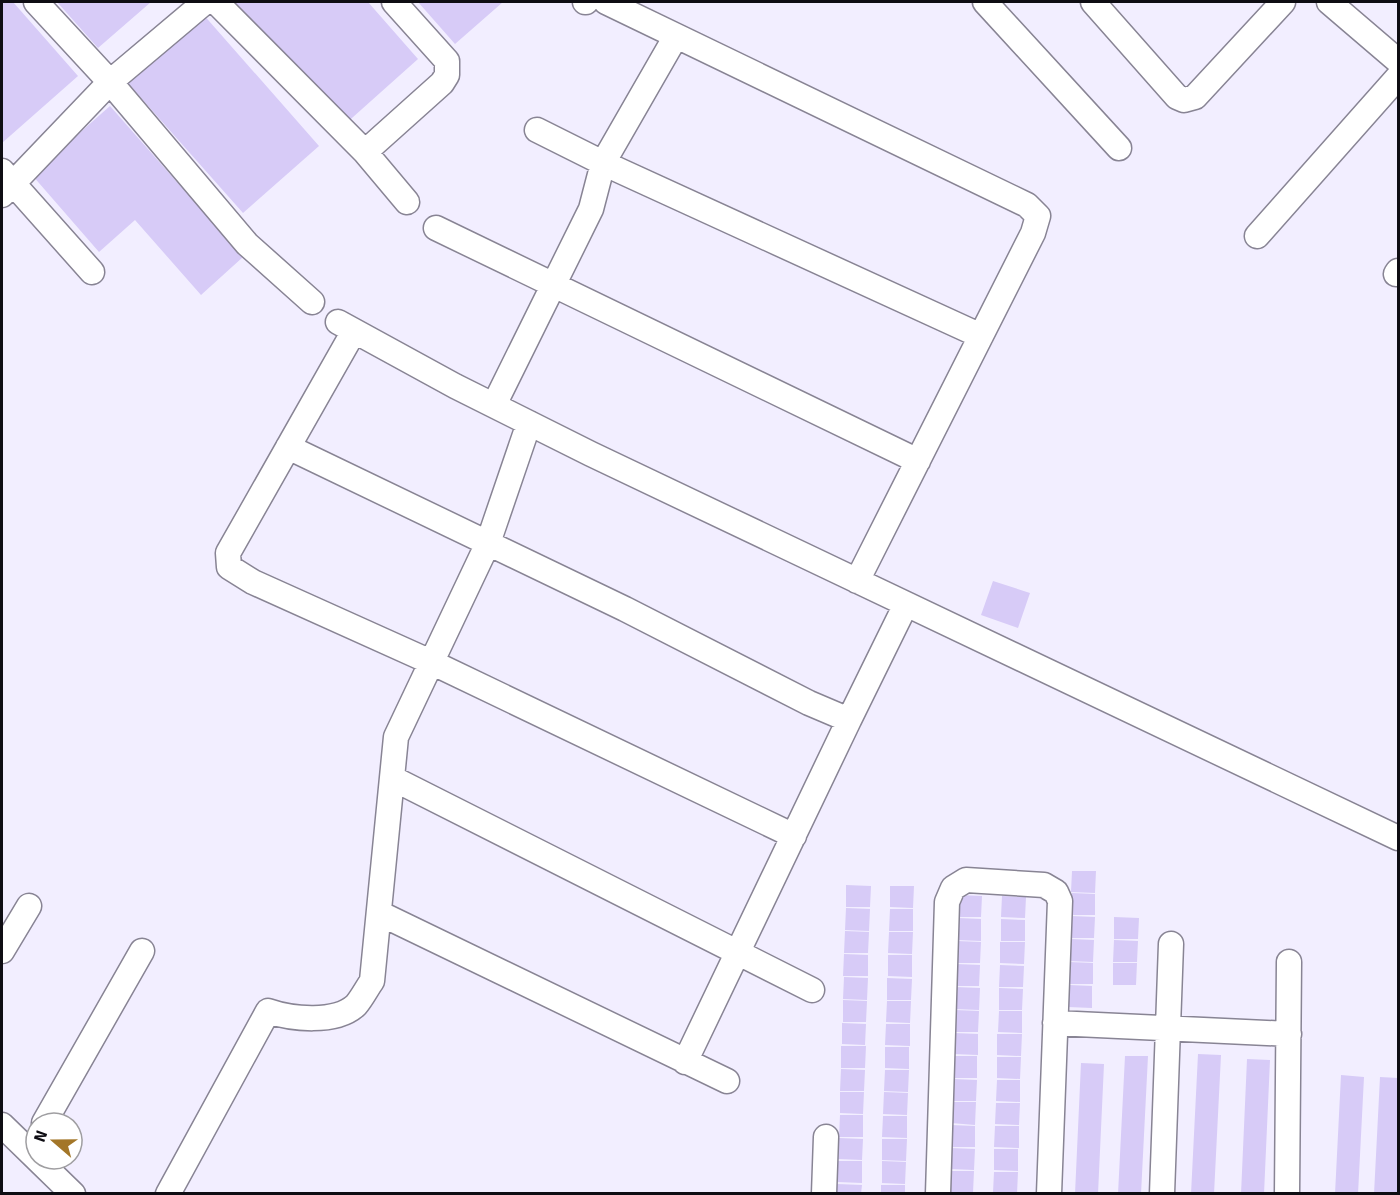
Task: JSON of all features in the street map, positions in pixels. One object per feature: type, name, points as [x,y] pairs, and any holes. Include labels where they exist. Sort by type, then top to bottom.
[{"type":"street","points":[[36,2],[110,82],[247,244],[312,302]]},
{"type":"street","points":[[92,272],[5,183],[110,82],[205,2]]},
{"type":"street","points":[[216,2],[365,152],[407,202]]},
{"type":"street","points":[[365,152],[442,83],[447,75],[447,61],[394,2]]},
{"type":"street","points":[[606,2],[1027,205],[1038,216],[1033,233],[857,581]]},
{"type":"street","points":[[985,2],[1119,148]]},
{"type":"street","points":[[1093,2],[1177,96],[1184,100],[1195,97],[1277,3]]},
{"type":"street","points":[[1329,2],[1398,61]]},
{"type":"street","points":[[494,405],[552,283],[591,209],[603,164],[676,36]]},
{"type":"street","points":[[1257,236],[1398,77]]},
{"type":"street","points":[[537,130],[603,164],[981,336]]},
{"type":"street","points":[[436,228],[918,461]]},
{"type":"street","points":[[794,836],[433,663],[264,587],[229,567],[228,553],[288,447],[346,326],[529,423],[1398,838]]},
{"type":"street","points":[[168,1194],[268,1011],[286,1017],[327,1018],[355,1006],[372,981],[396,737],[488,543],[529,423]]},
{"type":"street","points":[[288,447],[488,543],[809,703],[849,720]]},
{"type":"street","points":[[685,1062],[906,604]]},
{"type":"street","points":[[392,778],[812,990]]},
{"type":"street","points":[[938,1194],[947,902],[949,894],[958,883],[966,880],[1044,885],[1056,892],[1060,901],[1049,1194]]},
{"type":"street","points":[[2,951],[28,906]]},
{"type":"street","points":[[379,913],[727,1082]]},
{"type":"street","points":[[1162,1194],[1171,944]]},
{"type":"street","points":[[51,1111],[142,951]]},
{"type":"street","points":[[1287,1194],[1289,962]]},
{"type":"street","points":[[1055,1023],[1289,1034]]},
{"type":"street","points":[[2,1125],[24,1143]]},
{"type":"street","points":[[824,1194],[826,1137]]},
{"type":"street","points":[[52,1171],[73,1194]]},
{"type":"building","points":[[2,2],[13,2],[78,76],[2,143]]},
{"type":"building","points":[[57,2],[151,2],[98,48]]},
{"type":"building","points":[[233,2],[368,2],[418,59],[343,126]]},
{"type":"building","points":[[418,2],[503,2],[455,44]]},
{"type":"building","points":[[202,13],[319,146],[243,213],[126,81]]},
{"type":"building","points":[[110,106],[243,257],[201,295],[135,220],[99,252],[32,175]]},
{"type":"building","points":[[993,581],[1030,593],[1018,628],[981,615]]},
{"type":"building","points":[[1072,871],[1096,871],[1095,893],[1071,892]]},
{"type":"building","points":[[846,885],[871,886],[870,907],[846,907]]},
{"type":"building","points":[[890,886],[914,886],[913,908],[890,907]]},
{"type":"building","points":[[1072,893],[1095,894],[1095,915],[1071,915]]},
{"type":"building","points":[[958,895],[982,896],[981,917],[958,917]]},
{"type":"building","points":[[1002,896],[1026,897],[1025,918],[1001,917]]},
{"type":"building","points":[[846,908],[870,909],[869,931],[845,930]]},
{"type":"building","points":[[890,909],[913,909],[913,931],[889,931]]},
{"type":"building","points":[[1071,916],[1095,917],[1094,938],[1070,938]]},
{"type":"building","points":[[1114,917],[1139,918],[1138,939],[1114,939]]},
{"type":"building","points":[[958,918],[981,919],[981,941],[957,940]]},
{"type":"building","points":[[1001,919],[1025,920],[1025,941],[1001,941]]},
{"type":"building","points":[[845,931],[869,932],[868,953],[844,953]]},
{"type":"building","points":[[889,932],[913,932],[912,954],[888,953]]},
{"type":"building","points":[[1070,939],[1094,940],[1093,962],[1069,961]]},
{"type":"building","points":[[1114,940],[1138,941],[1137,962],[1113,962]]},
{"type":"building","points":[[957,941],[981,942],[980,963],[956,963]]},
{"type":"building","points":[[1000,942],[1025,942],[1024,964],[1000,963]]},
{"type":"building","points":[[844,954],[868,955],[868,976],[843,976]]},
{"type":"building","points":[[888,955],[912,955],[912,977],[888,976]]},
{"type":"building","points":[[1069,962],[1093,963],[1093,984],[1069,984]]},
{"type":"building","points":[[1113,963],[1137,963],[1136,985],[1113,985]]},
{"type":"building","points":[[956,964],[980,965],[979,986],[955,986]]},
{"type":"building","points":[[1000,965],[1024,966],[1023,987],[999,987]]},
{"type":"building","points":[[844,977],[868,978],[867,1000],[843,999]]},
{"type":"building","points":[[887,978],[912,979],[911,1000],[887,1000]]},
{"type":"building","points":[[1069,985],[1092,986],[1092,1008],[1068,1007]]},
{"type":"building","points":[[955,987],[980,988],[979,1010],[955,1009]]},
{"type":"building","points":[[999,988],[1023,989],[1022,1010],[999,1010]]},
{"type":"building","points":[[843,1000],[867,1001],[866,1022],[843,1022]]},
{"type":"building","points":[[887,1001],[911,1001],[910,1023],[886,1022]]},
{"type":"building","points":[[955,1010],[979,1011],[978,1032],[954,1032]]},
{"type":"building","points":[[999,1011],[1022,1011],[1022,1033],[998,1032]]},
{"type":"building","points":[[842,1023],[866,1024],[865,1045],[842,1044]]},
{"type":"building","points":[[886,1024],[910,1024],[910,1046],[885,1045]]},
{"type":"building","points":[[954,1033],[978,1034],[978,1055],[953,1054]]},
{"type":"building","points":[[997,1034],[1022,1034],[1021,1056],[997,1055]]},
{"type":"building","points":[[841,1046],[866,1046],[865,1068],[841,1068]]},
{"type":"building","points":[[885,1047],[909,1047],[909,1069],[885,1068]]},
{"type":"building","points":[[1198,1054],[1221,1055],[1214,1194],[1191,1194]]},
{"type":"building","points":[[953,1056],[977,1056],[977,1078],[953,1078]]},
{"type":"building","points":[[1125,1056],[1148,1056],[1141,1194],[1118,1194]]},
{"type":"building","points":[[997,1057],[1021,1057],[1020,1079],[997,1078]]},
{"type":"building","points":[[1247,1059],[1270,1060],[1264,1194],[1241,1194]]},
{"type":"building","points":[[1081,1063],[1104,1064],[1098,1194],[1075,1194]]},
{"type":"building","points":[[841,1069],[865,1070],[864,1091],[840,1091]]},
{"type":"building","points":[[885,1070],[909,1070],[908,1092],[884,1091]]},
{"type":"building","points":[[1341,1075],[1364,1077],[1358,1194],[1335,1194]]},
{"type":"building","points":[[1380,1077],[1398,1078],[1397,1194],[1374,1194]]},
{"type":"building","points":[[953,1079],[977,1080],[976,1101],[952,1101]]},
{"type":"building","points":[[997,1080],[1020,1080],[1020,1102],[996,1101]]},
{"type":"building","points":[[840,1092],[864,1092],[863,1114],[840,1113]]},
{"type":"building","points":[[884,1092],[908,1093],[907,1115],[883,1114]]},
{"type":"building","points":[[952,1102],[976,1102],[975,1125],[951,1123]]},
{"type":"building","points":[[996,1103],[1020,1103],[1019,1125],[995,1124]]},
{"type":"building","points":[[840,1115],[863,1115],[863,1137],[839,1137]]},
{"type":"building","points":[[883,1116],[907,1116],[907,1138],[882,1137]]},
{"type":"building","points":[[951,1125],[975,1126],[975,1147],[950,1147]]},
{"type":"building","points":[[995,1126],[1019,1126],[1019,1148],[994,1147]]},
{"type":"building","points":[[839,1138],[863,1139],[862,1160],[838,1159]]},
{"type":"building","points":[[882,1139],[907,1139],[906,1161],[882,1160]]},
{"type":"building","points":[[950,1148],[975,1149],[974,1170],[950,1169]]},
{"type":"building","points":[[994,1149],[1018,1149],[1018,1171],[994,1170]]},
{"type":"building","points":[[838,1161],[862,1161],[862,1183],[838,1182]]},
{"type":"building","points":[[882,1161],[906,1162],[905,1184],[882,1183]]},
{"type":"building","points":[[950,1171],[974,1171],[973,1193],[949,1193]]},
{"type":"building","points":[[994,1172],[1018,1172],[1017,1194],[993,1193]]},
{"type":"building","points":[[837,1184],[862,1185],[861,1194],[837,1194]]},
{"type":"building","points":[[881,1185],[905,1185],[905,1194],[881,1194]]}]
